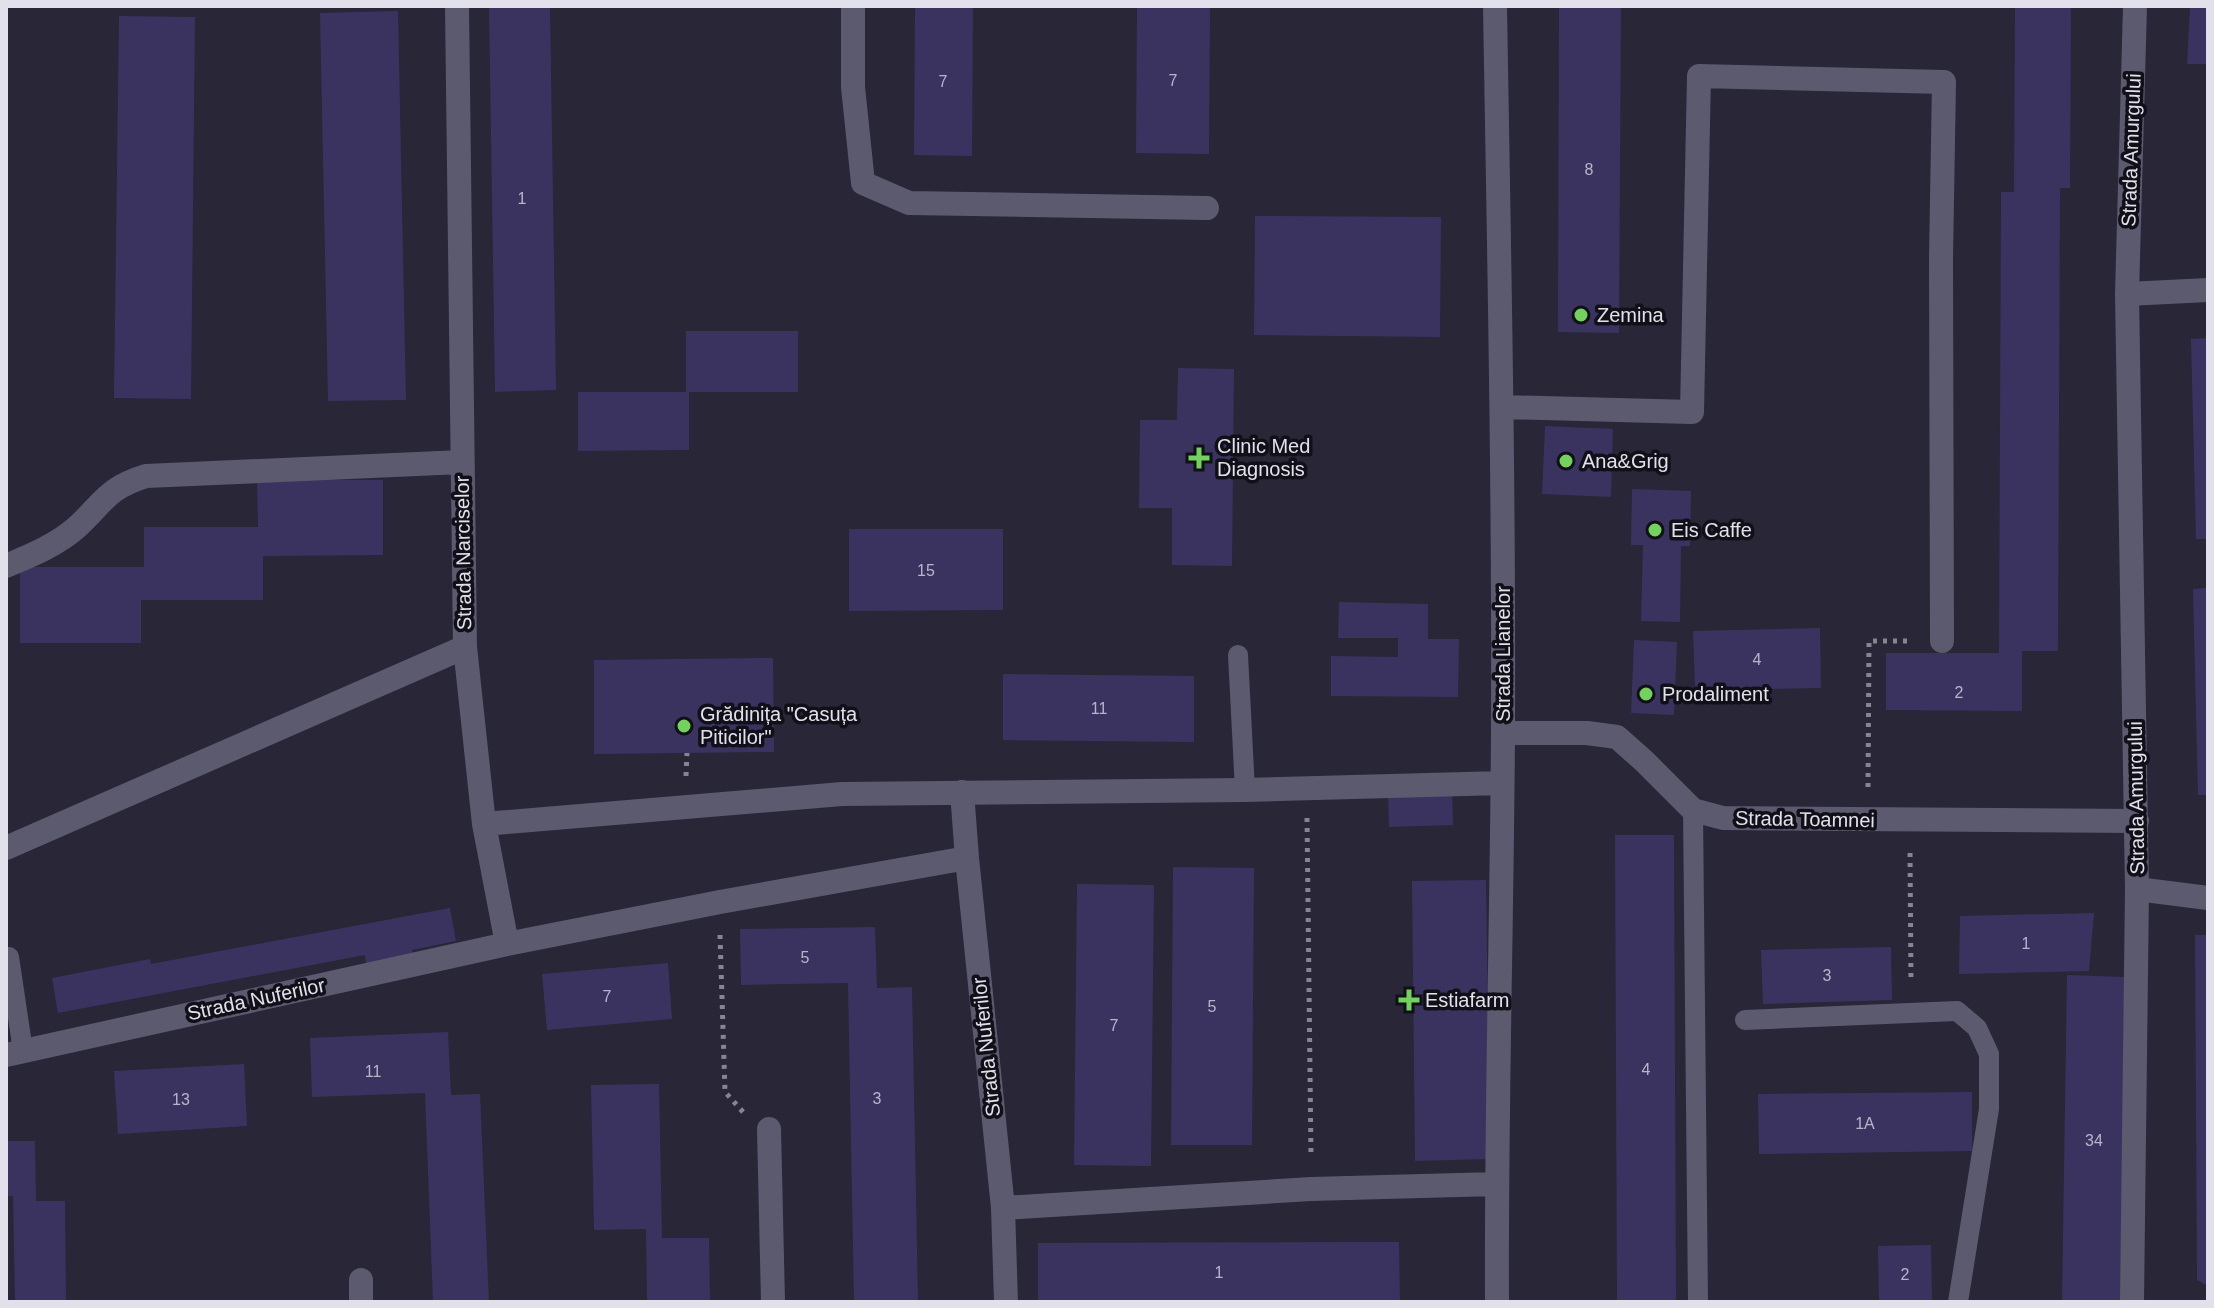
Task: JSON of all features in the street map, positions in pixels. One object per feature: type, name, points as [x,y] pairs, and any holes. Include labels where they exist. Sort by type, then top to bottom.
[{"type":"street","name":"Strada Narciselor","points":[[6,848],[465,647],[457,6]]},
{"type":"street","points":[[853,6],[853,87],[863,183],[909,203],[1207,208]]},
{"type":"street","name":"Strada Lianelor","points":[[1495,6],[1502,407],[1503,733],[1497,1302]]},
{"type":"street","name":"Strada Amurgului","points":[[2132,1302],[2137,821],[2127,294],[2135,6]]},
{"type":"street","points":[[1502,407],[1692,412],[1699,76],[1944,82],[1942,641]]},
{"type":"street","points":[[2127,294],[2208,290]]},
{"type":"street","points":[[6,566],[55,542],[76,528],[108,493],[146,476],[462,462]]},
{"type":"street","points":[[465,647],[484,824],[507,944]]},
{"type":"street","points":[[1503,733],[1587,733],[1617,737],[1693,810]]},
{"type":"street","points":[[484,824],[842,794],[1245,790],[1502,783]]},
{"type":"street","name":"Strada Nuferilor","points":[[962,792],[1003,1208],[1006,1302]]},
{"type":"street","name":"Strada Toamnei","points":[[1693,810],[1723,818],[2137,821]]},
{"type":"street","name":"Strada Nuferilor","points":[[14,1053],[507,944],[967,858]]},
{"type":"street","points":[[2137,889],[2208,898]]},
{"type":"street","points":[[769,1129],[773,1302]]},
{"type":"street","points":[[1003,1208],[1311,1189],[1496,1184]]},
{"type":"lane","points":[[1238,655],[1245,790]]},
{"type":"lane","points":[[1693,810],[1698,1302]]},
{"type":"lane","points":[[9,957],[14,1053]]},
{"type":"lane","points":[[1745,1020],[1957,1011],[1977,1028],[1989,1054],[1989,1109],[1958,1302]]},
{"type":"path","points":[[1868,819],[1869,641],[1942,641]]},
{"type":"path","points":[[686,777],[687,753]]},
{"type":"path","points":[[1306,788],[1311,1189]]},
{"type":"path","points":[[1910,820],[1911,1013]]},
{"type":"path","points":[[720,902],[725,1092],[744,1114],[769,1129]]},
{"type":"building","points":[[489,6],[550,6],[556,390],[495,392]]},
{"type":"building","points":[[915,6],[973,6],[972,156],[914,155]]},
{"type":"building","points":[[1137,6],[1210,6],[1209,154],[1136,153]]},
{"type":"building","points":[[1559,6],[1621,6],[1619,333],[1558,332]]},
{"type":"building","points":[[2015,6],[2071,6],[2070,188],[2060,188],[2058,651],[2022,651],[2022,711],[1886,710],[1886,653],[1999,653],[2001,192],[2014,192]]},
{"type":"building","points":[[2190,6],[2208,6],[2208,64],[2187,64]]},
{"type":"building","points":[[398,11],[406,400],[328,401],[320,13]]},
{"type":"building","points":[[119,16],[195,17],[191,399],[114,398]]},
{"type":"building","points":[[1255,216],[1441,217],[1440,337],[1254,335]]},
{"type":"building","points":[[686,331],[798,331],[798,392],[689,392],[689,450],[578,451],[578,392],[686,392]]},
{"type":"building","points":[[2208,338],[2208,539],[2196,539],[2191,339]]},
{"type":"building","points":[[1178,368],[1234,369],[1232,566],[1172,565],[1172,508],[1139,508],[1140,420],[1177,420]]},
{"type":"building","points":[[1545,426],[1613,429],[1611,497],[1542,494]]},
{"type":"building","points":[[257,480],[383,480],[383,555],[263,556],[263,600],[141,600],[141,643],[20,643],[20,567],[144,567],[144,527],[258,527]]},
{"type":"building","points":[[1632,489],[1691,491],[1690,546],[1681,546],[1680,622],[1641,621],[1643,545],[1631,545]]},
{"type":"building","points":[[849,529],[1003,529],[1003,610],[849,611]]},
{"type":"building","points":[[2208,588],[2208,795],[2198,795],[2193,589]]},
{"type":"building","points":[[1339,602],[1428,604],[1428,639],[1459,639],[1458,697],[1331,696],[1331,656],[1398,657],[1398,638],[1338,638]]},
{"type":"building","points":[[1820,628],[1821,688],[1695,690],[1693,631]]},
{"type":"building","points":[[1634,640],[1677,642],[1674,715],[1631,713]]},
{"type":"building","name":"Grădinița \"Casuța Piticilor\"","points":[[773,658],[774,752],[594,754],[594,660]]},
{"type":"building","points":[[1003,674],[1194,676],[1194,742],[1003,740]]},
{"type":"building","points":[[1452,790],[1453,825],[1389,827],[1388,792]]},
{"type":"building","points":[[1615,835],[1674,835],[1676,1302],[1617,1302]]},
{"type":"building","points":[[1173,867],[1254,868],[1252,1145],[1171,1145]]},
{"type":"building","points":[[1486,880],[1490,1159],[1415,1161],[1412,881]]},
{"type":"building","points":[[1077,884],[1154,885],[1151,1166],[1074,1165]]},
{"type":"building","points":[[450,908],[456,941],[412,950],[413,955],[366,964],[365,955],[58,1013],[52,978],[150,959],[151,964]]},
{"type":"building","points":[[2094,913],[2089,971],[1959,974],[1960,916]]},
{"type":"building","points":[[875,927],[877,988],[912,987],[918,1302],[854,1302],[848,983],[741,985],[740,929]]},
{"type":"building","points":[[2195,935],[2208,935],[2208,1286],[2197,1280]]},
{"type":"building","points":[[1891,947],[1892,1000],[1763,1004],[1761,950]]},
{"type":"building","points":[[668,963],[672,1019],[547,1030],[542,974]]},
{"type":"building","points":[[2067,975],[2125,977],[2122,1302],[2062,1302]]},
{"type":"building","points":[[448,1032],[451,1095],[480,1094],[489,1302],[433,1302],[425,1093],[312,1097],[310,1038]]},
{"type":"building","points":[[244,1064],[247,1126],[118,1134],[114,1071]]},
{"type":"building","points":[[659,1084],[662,1238],[709,1238],[710,1302],[647,1302],[646,1229],[594,1230],[591,1085]]},
{"type":"building","points":[[1972,1092],[1972,1151],[1759,1154],[1758,1094]]},
{"type":"building","points":[[6,1141],[35,1141],[36,1201],[65,1201],[66,1302],[15,1302],[13,1196],[6,1196]]},
{"type":"building","points":[[1399,1242],[1400,1302],[1038,1302],[1038,1243]]},
{"type":"building","points":[[1931,1245],[1932,1302],[1879,1302],[1878,1246]]},
{"type":"place","name":"Zemina","points":[[1581,315]]},
{"type":"place","name":"Clinic Med Diagnosis","points":[[1199,458]]},
{"type":"place","name":"Ana&Grig","points":[[1566,461]]},
{"type":"place","name":"Eis Caffe","points":[[1655,530]]},
{"type":"place","name":"Prodaliment","points":[[1646,694]]},
{"type":"place","name":"Grădinița \"Casuța Piticilor\"","points":[[684,726]]},
{"type":"place","name":"Estiafarm","points":[[1409,1000]]}]
